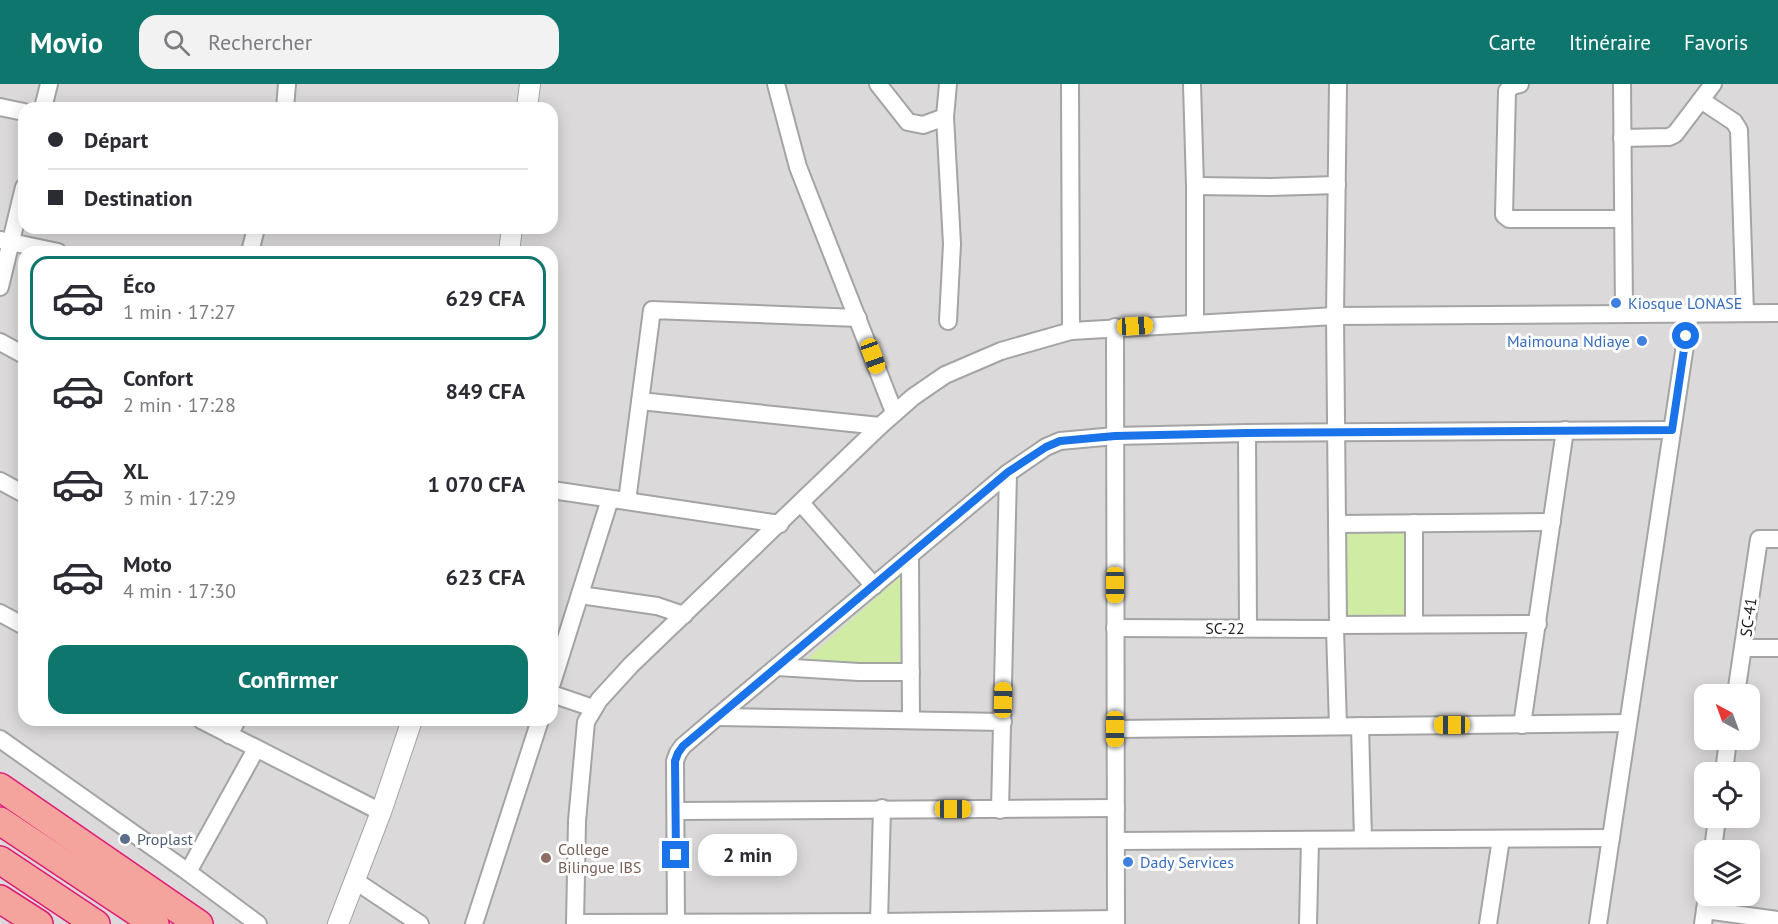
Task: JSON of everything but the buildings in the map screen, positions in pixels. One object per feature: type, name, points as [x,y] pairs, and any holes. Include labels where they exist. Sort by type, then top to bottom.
[{"type":"highway","points":[[0,787],[199,924]]},
{"type":"highway","points":[[0,821],[155,924]]},
{"type":"highway","points":[[0,860],[96,924]]},
{"type":"highway","points":[[0,899],[39,924]]},
{"type":"street","points":[[44,102],[49,84]]},
{"type":"street","points":[[286,102],[287,84]]},
{"type":"street","points":[[528,102],[530,84]]},
{"type":"street","points":[[776,84],[798,167],[894,412]]},
{"type":"street","points":[[878,84],[908,122],[922,125],[945,117]]},
{"type":"street","points":[[948,84],[945,117],[952,244],[948,321]]},
{"type":"street","points":[[1070,84],[1071,331]]},
{"type":"street","points":[[1192,84],[1195,323]]},
{"type":"street","points":[[1338,84],[1335,316],[1338,726]]},
{"type":"street","points":[[1520,84],[1512,86],[1507,91],[1504,215],[1509,219],[1623,219]]},
{"type":"street","points":[[1622,84],[1624,313]]},
{"type":"street","points":[[1622,138],[1669,137],[1680,130],[1713,84]]},
{"type":"street","points":[[1701,100],[1734,122],[1739,130],[1745,313]]},
{"type":"street","points":[[0,106],[18,110]]},
{"type":"street","points":[[1195,186],[1336,185]]},
{"type":"street","points":[[0,287],[5,241],[18,204]]},
{"type":"street","points":[[5,241],[29,246]]},
{"type":"street","points":[[558,664],[580,595],[619,500],[640,401],[652,310],[858,318]]},
{"type":"street","points":[[1598,924],[1690,312]]},
{"type":"street","points":[[1114,327],[1116,921],[575,923],[577,821],[581,765],[586,722],[593,708],[631,665],[894,412],[945,375],[1001,351],[1071,331],[1114,327],[1335,316],[1778,313]]},
{"type":"street","points":[[0,342],[18,352]]},
{"type":"street","points":[[640,401],[880,426]]},
{"type":"street","points":[[1522,724],[1565,430]]},
{"type":"street","points":[[676,923],[675,761],[678,753],[717,717],[1008,472],[1046,447],[1060,441],[1115,436],[1672,430]]},
{"type":"street","points":[[1247,433],[1248,628]]},
{"type":"street","points":[[1000,810],[1008,472]]},
{"type":"street","points":[[0,482],[18,491]]},
{"type":"street","points":[[558,491],[780,524]]},
{"type":"street","points":[[801,503],[874,586]]},
{"type":"street","points":[[1337,524],[1552,522]]},
{"type":"street","points":[[1414,523],[1414,624]]},
{"type":"street","name":"SC-41","points":[[1738,684],[1759,539],[1778,539]]},
{"type":"street","points":[[910,556],[911,720]]},
{"type":"street","points":[[580,595],[657,606],[684,615]]},
{"type":"street","points":[[0,613],[18,623]]},
{"type":"street","name":"SC-22","points":[[1115,628],[1538,624]]},
{"type":"street","points":[[1743,648],[1778,648]]},
{"type":"street","points":[[777,667],[859,672],[910,672]]},
{"type":"street","points":[[558,696],[593,708]]},
{"type":"street","points":[[717,717],[1003,722]]},
{"type":"street","points":[[1115,729],[1628,723]]},
{"type":"street","points":[[338,924],[381,812],[410,726]]},
{"type":"street","points":[[474,924],[538,726]]},
{"type":"street","points":[[1360,726],[1363,839]]},
{"type":"street","points":[[233,727],[256,749],[381,812]]},
{"type":"street","points":[[0,739],[258,924]]},
{"type":"street","points":[[188,872],[256,749]]},
{"type":"street","points":[[879,922],[882,808]]},
{"type":"street","points":[[677,811],[1116,808]]},
{"type":"street","points":[[1488,924],[1501,838]]},
{"type":"street","points":[[1116,841],[1611,838]]},
{"type":"street","points":[[1308,924],[1310,840]]},
{"type":"street","points":[[354,880],[420,924]]},
{"type":"street","points":[[1705,910],[1778,920]]},
{"type":"shaded area","points":[[0,84],[1778,84],[1778,924],[0,924]]},
{"type":"green space","points":[[1342,530],[1417,530],[1414,619],[1340,618]]},
{"type":"green space","points":[[903,574],[900,665],[799,666]]},
{"type":"place","name":"Kiosque LONASE","points":[[1616,303]]},
{"type":"place","name":"Maimouna Ndiaye","points":[[1642,341]]},
{"type":"place","name":"Proplast","points":[[125,839]]},
{"type":"place","name":"College Bilingue IBS","points":[[546,858]]},
{"type":"place","name":"Dady Services","points":[[1128,862]]},
{"type":"route","points":[[676,855],[675,761],[683,746],[1008,472],[1046,447],[1060,441],[1115,436],[1672,430],[1686,336]]}]
